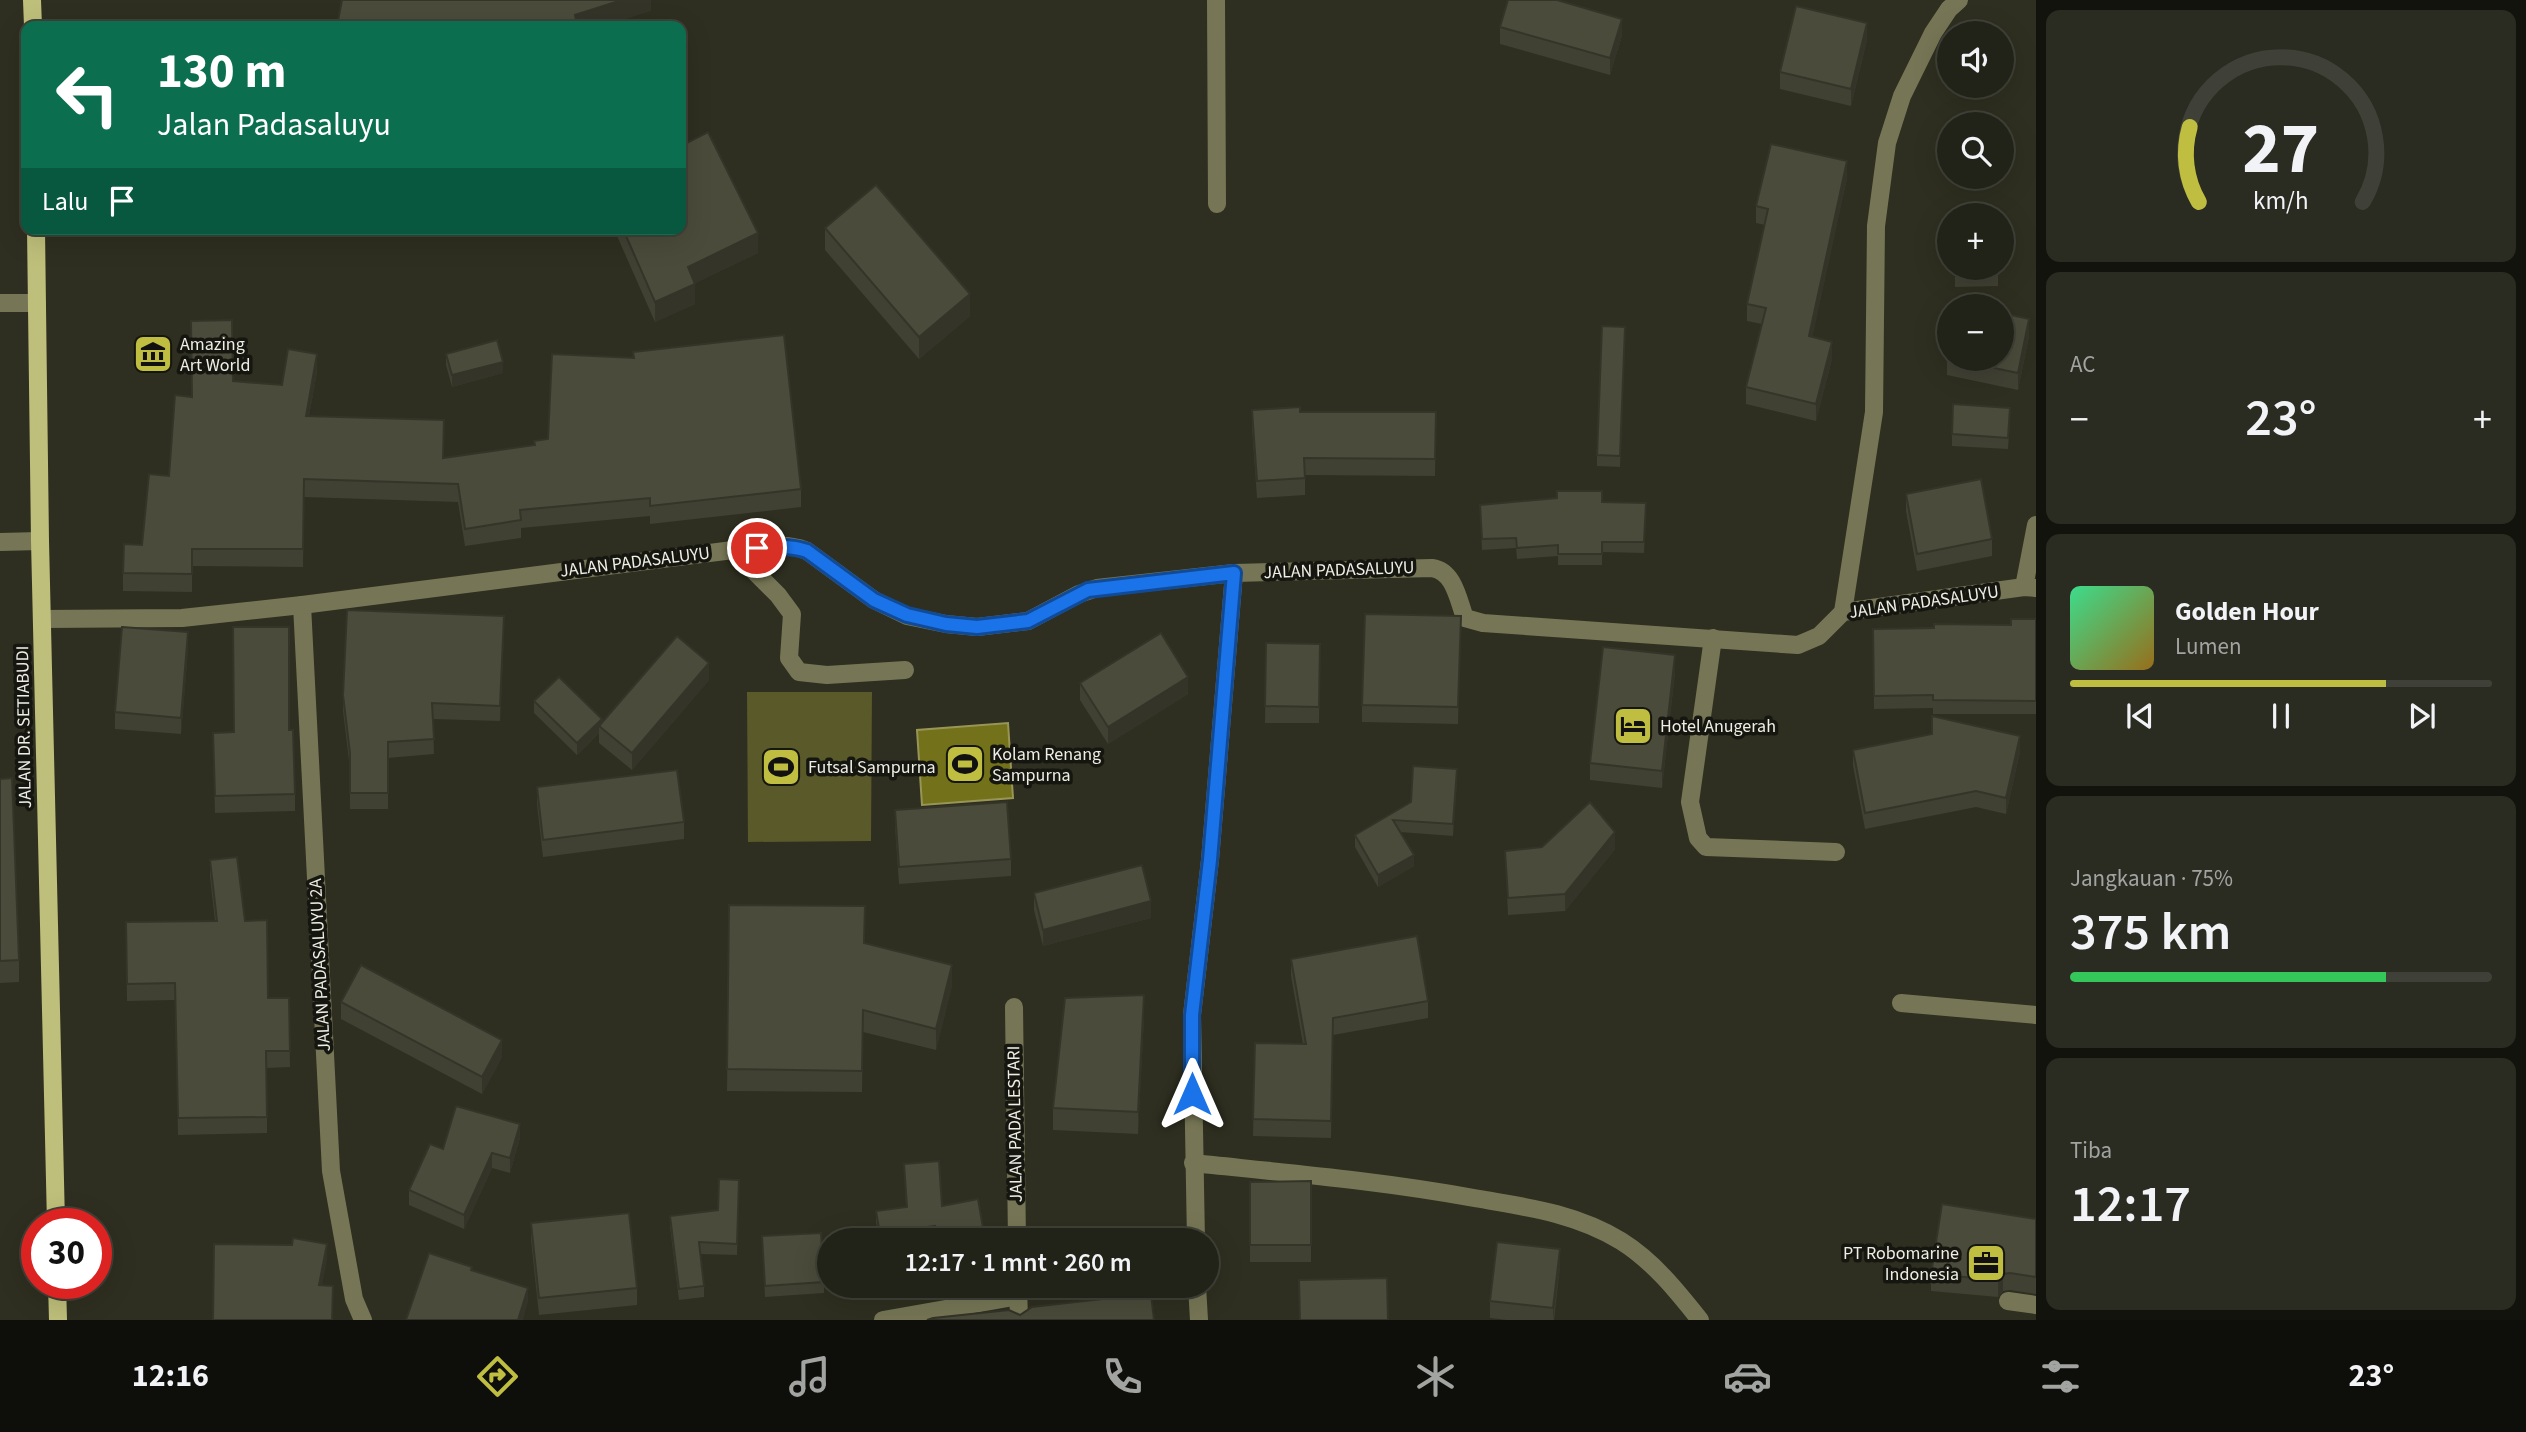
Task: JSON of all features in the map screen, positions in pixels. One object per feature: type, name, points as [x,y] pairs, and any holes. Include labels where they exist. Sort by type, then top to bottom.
[{"type":"main road","points":[[32,0],[33,21]]},
{"type":"main road","name":"JALAN DR. SETIABUDI","points":[[36,235],[40,541],[56,1208]]},
{"type":"main road","points":[[57,1299],[58,1320]]},
{"type":"street","points":[[1216,0],[1217,204]]},
{"type":"street","points":[[1843,612],[1874,412],[1876,226],[1887,143],[1902,96],[1933,33],[1949,9],[1959,0]]},
{"type":"street","points":[[0,303],[37,303]]},
{"type":"street","points":[[2030,588],[2036,525]]},
{"type":"street","points":[[0,542],[40,541]]},
{"type":"street","name":"JALAN PADASALUYU","points":[[43,619],[182,618],[733,550],[788,546],[807,551],[874,600],[907,615],[946,624],[977,627],[1028,621],[1088,590],[1234,573],[1432,568],[1442,569],[1450,578],[1465,618],[1483,623],[1798,645],[1819,636],[1843,612],[2030,588]]},
{"type":"street","points":[[733,550],[778,595],[792,614],[789,658],[799,672],[827,675],[905,670]]},
{"type":"street","points":[[1196,1228],[1192,1015],[1210,860],[1234,573]]},
{"type":"street","name":"JALAN PADASALUYU 2A","points":[[302,605],[331,1171],[354,1299],[363,1320]]},
{"type":"street","points":[[1713,638],[1690,802],[1698,838],[1706,847],[1836,852]]},
{"type":"street","points":[[1901,1003],[2036,1015]]},
{"type":"street","name":"JALAN PADA LESTARI","points":[[1014,1007],[1017,1228]]},
{"type":"street","points":[[1193,1163],[1394,1183],[1557,1212],[1593,1226],[1623,1242],[1654,1265],[1700,1320]]},
{"type":"street","points":[[883,1320],[985,1298]]},
{"type":"street","points":[[1018,1298],[1019,1320]]},
{"type":"street","points":[[1198,1298],[1199,1320]]},
{"type":"street","points":[[2008,1301],[2036,1305]]},
{"type":"shaded area","points":[[747,692],[872,692],[871,841],[748,842]]},
{"type":"shaded area","name":"Kolam Renang Sampurna","points":[[1008,723],[1013,798],[922,805],[917,730]]},
{"type":"building","points":[[342,0],[622,0],[575,15],[576,21],[338,21]]},
{"type":"building","points":[[1508,0],[1557,0],[1622,19],[1610,58],[1500,27]]},
{"type":"building","points":[[1796,6],[1867,23],[1851,89],[1780,72]]},
{"type":"building","points":[[708,132],[758,233],[688,267],[695,284],[655,302],[626,235],[686,235],[686,143]]},
{"type":"building","points":[[1771,144],[1847,161],[1809,336],[1832,342],[1816,404],[1746,387],[1766,308],[1747,304],[1768,209],[1756,206]]},
{"type":"building","points":[[876,185],[970,294],[919,337],[825,228]]},
{"type":"building","points":[[2014,316],[2029,319],[2018,373],[2008,371],[2014,371]]},
{"type":"building","points":[[232,320],[233,381],[282,385],[288,349],[317,354],[306,416],[444,420],[443,458],[535,445],[534,441],[548,439],[552,354],[634,358],[633,352],[784,335],[801,489],[650,506],[650,498],[520,510],[521,520],[465,529],[458,484],[304,479],[303,549],[192,549],[192,574],[123,573],[124,544],[142,545],[149,474],[169,476],[175,395],[192,397],[191,321]]},
{"type":"building","points":[[1602,326],[1625,327],[1620,456],[1597,455]]},
{"type":"building","points":[[497,340],[503,362],[452,375],[446,354]]},
{"type":"building","points":[[1953,404],[2010,408],[2008,438],[1952,434]]},
{"type":"building","points":[[1300,407],[1300,412],[1436,412],[1435,459],[1304,458],[1305,478],[1257,481],[1252,410]]},
{"type":"building","points":[[1981,479],[1992,539],[1917,554],[1906,494]]},
{"type":"building","points":[[1557,491],[1602,491],[1602,502],[1646,503],[1644,542],[1602,542],[1602,554],[1558,554],[1558,545],[1517,548],[1516,538],[1482,539],[1480,505],[1557,498]]},
{"type":"building","points":[[347,610],[504,616],[500,706],[432,703],[434,739],[388,742],[388,793],[350,793],[350,753],[343,695]]},
{"type":"building","points":[[1365,614],[1461,616],[1458,707],[1362,705]]},
{"type":"building","points":[[2011,619],[2036,619],[2036,701],[1933,700],[1933,695],[1874,696],[1873,629],[1934,628],[1934,624],[2011,625]]},
{"type":"building","points":[[122,627],[188,632],[181,718],[115,712]]},
{"type":"building","points":[[233,627],[289,627],[289,730],[293,730],[295,794],[215,796],[213,733],[234,732]]},
{"type":"building","points":[[1161,633],[1188,677],[1108,727],[1080,683]]},
{"type":"building","points":[[677,636],[709,663],[632,753],[599,726]]},
{"type":"building","points":[[1266,643],[1320,644],[1319,707],[1265,706]]},
{"type":"building","name":"Hotel Anugerah","points":[[1603,647],[1675,655],[1662,771],[1590,763]]},
{"type":"building","points":[[559,677],[602,719],[577,743],[534,701]]},
{"type":"building","points":[[1932,716],[2020,736],[2006,798],[1976,791],[1865,813],[1853,750],[1932,734]]},
{"type":"building","points":[[1413,766],[1457,769],[1453,824],[1393,820],[1414,855],[1378,875],[1355,835],[1411,802]]},
{"type":"building","points":[[677,770],[684,822],[543,840],[537,787]]},
{"type":"building","points":[[12,778],[19,960],[0,961],[0,779]]},
{"type":"building","points":[[1007,802],[1011,859],[899,867],[895,810]]},
{"type":"building","points":[[1590,802],[1615,832],[1565,894],[1508,898],[1505,851],[1542,847]]},
{"type":"building","points":[[237,857],[245,921],[267,920],[268,998],[289,998],[290,1051],[266,1051],[267,1117],[178,1118],[175,983],[127,984],[126,922],[217,921],[210,860]]},
{"type":"building","points":[[1142,865],[1151,901],[1043,930],[1034,893]]},
{"type":"building","points":[[729,905],[865,906],[864,943],[952,965],[936,1029],[863,1010],[862,1071],[727,1069]]},
{"type":"building","points":[[1417,936],[1428,1001],[1333,1018],[1331,1121],[1253,1119],[1255,1043],[1306,1044],[1291,959]]},
{"type":"building","points":[[361,965],[502,1040],[482,1077],[341,1002]]},
{"type":"building","points":[[1144,995],[1138,1112],[1053,1108],[1065,998]]},
{"type":"building","points":[[456,1106],[520,1124],[510,1158],[492,1153],[464,1215],[409,1190],[430,1144],[443,1149]]},
{"type":"building","points":[[939,1161],[942,1206],[978,1199],[983,1228],[879,1228],[876,1211],[907,1207],[904,1164]]},
{"type":"building","points":[[719,1179],[739,1180],[737,1244],[699,1242],[704,1286],[679,1289],[670,1216],[718,1210]]},
{"type":"building","points":[[1311,1181],[1311,1245],[1250,1245],[1250,1182]]},
{"type":"building","name":"PT Robomarine Indonesia","points":[[1942,1204],[2036,1219],[2036,1277],[2010,1273],[2003,1274],[1998,1280],[1931,1274]]},
{"type":"building","points":[[629,1213],[637,1288],[539,1298],[531,1223]]},
{"type":"building","points":[[817,1233],[817,1282],[765,1286],[762,1236]]},
{"type":"building","points":[[293,1238],[327,1244],[319,1285],[333,1286],[332,1320],[213,1320],[214,1244],[292,1245]]},
{"type":"building","points":[[1497,1242],[1560,1249],[1553,1308],[1490,1301]]},
{"type":"building","points":[[429,1253],[528,1288],[518,1320],[406,1320]]},
{"type":"building","points":[[1387,1278],[1388,1320],[1300,1320],[1299,1280]]},
{"type":"building","points":[[1110,1298],[1151,1298],[1154,1320],[927,1320],[1009,1310],[1020,1315],[1032,1307]]},
{"type":"place","name":"Amazing Art World","points":[[153,354]]},
{"type":"place","name":"Hotel Anugerah","points":[[1633,726]]},
{"type":"place","name":"Kolam Renang Sampurna","points":[[965,764]]},
{"type":"place","name":"Futsal Sampurna","points":[[781,767]]},
{"type":"place","name":"PT Robomarine Indonesia","points":[[1986,1263]]},
{"type":"route","points":[[757,548],[799,548],[874,600],[907,615],[946,624],[977,627],[1028,621],[1079,594],[1097,588],[1234,573],[1210,860],[1192,1015],[1192,1094]]}]
